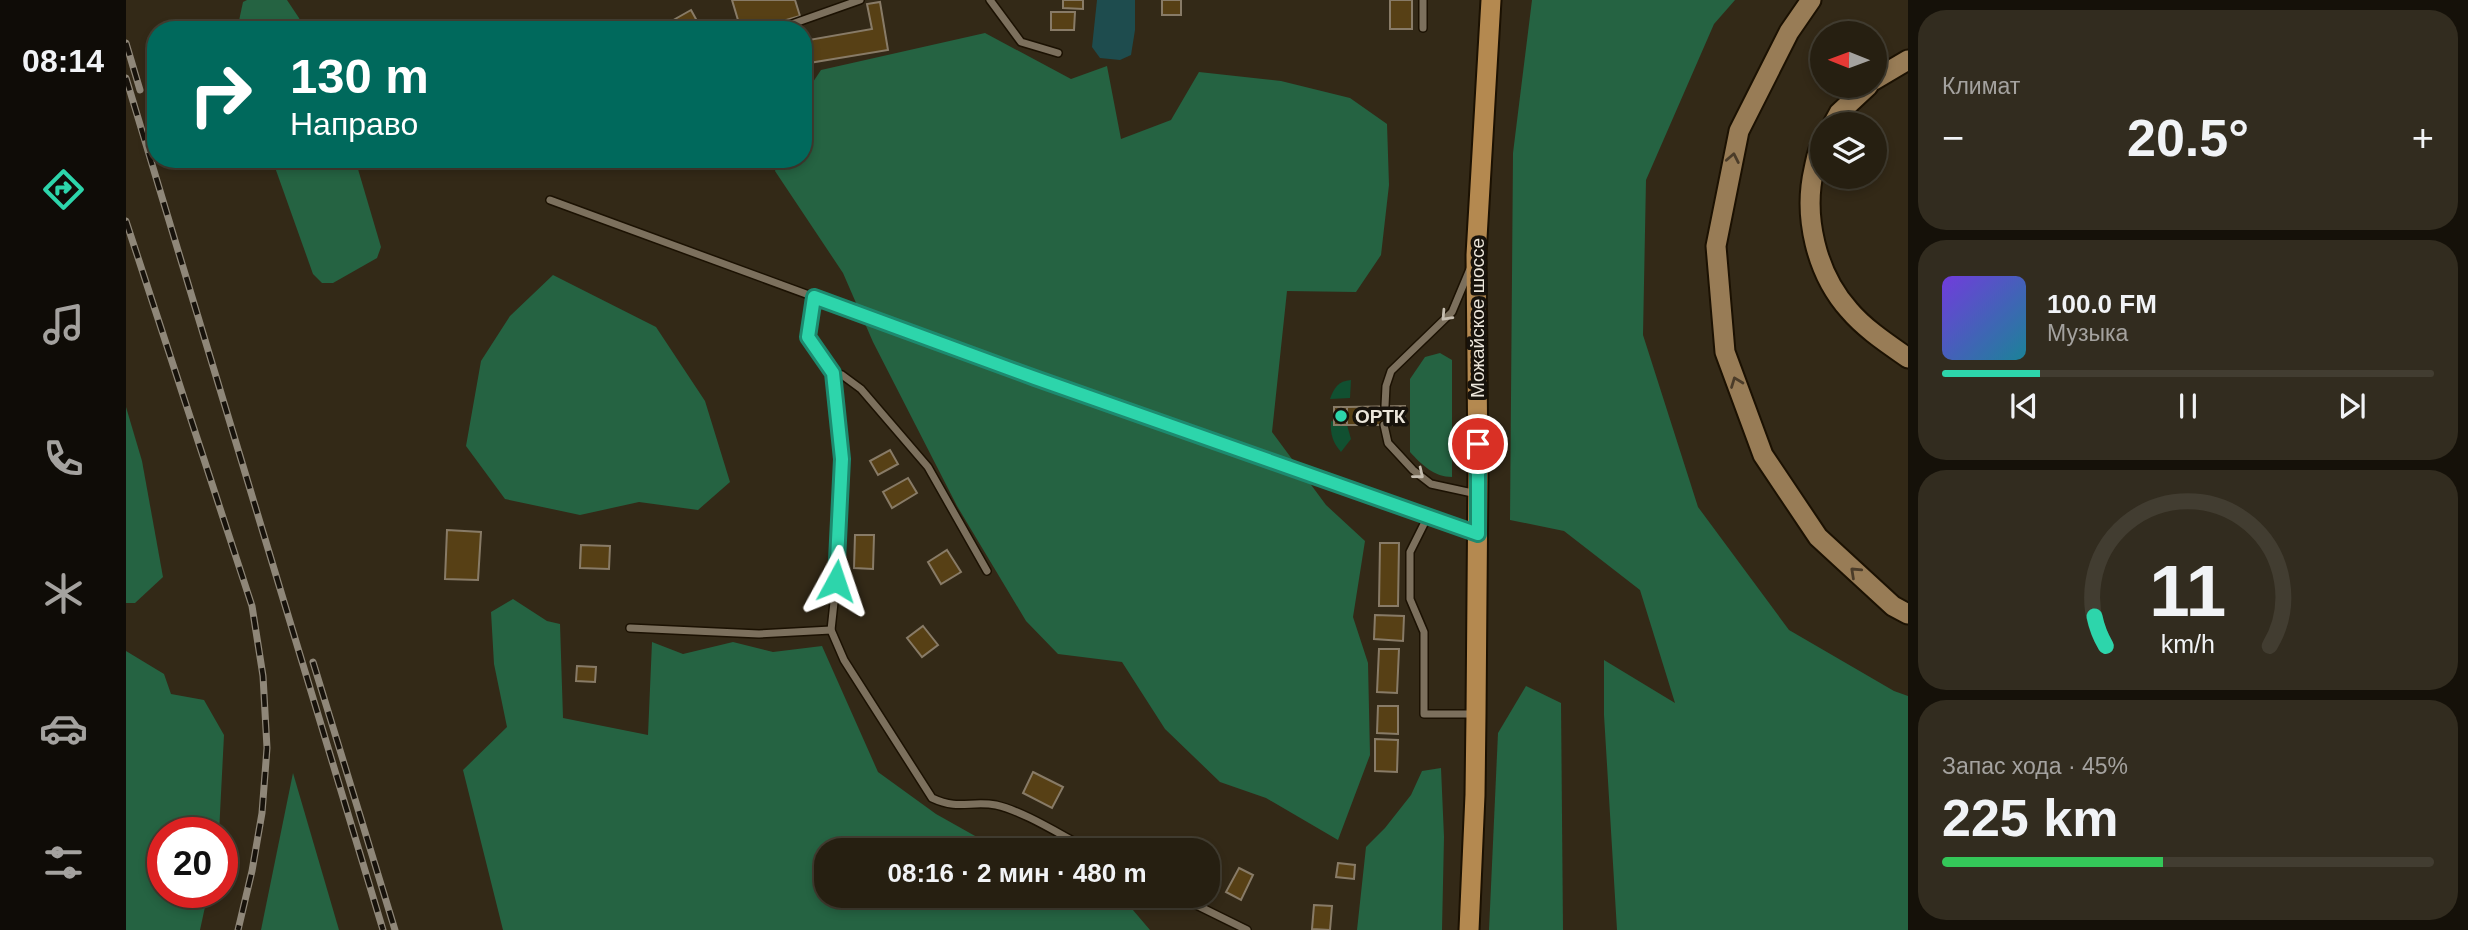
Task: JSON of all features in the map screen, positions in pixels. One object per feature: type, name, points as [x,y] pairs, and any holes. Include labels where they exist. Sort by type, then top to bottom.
[{"type":"main road","name":"Можайское шоссе","points":[[1469,930],[1475,795],[1478,534],[1476,255],[1491,0]]},
{"type":"main road","points":[[1811,0],[1788,32],[1739,131],[1716,246],[1724,352],[1763,454],[1818,537],[1893,606],[1908,614]]},
{"type":"main road","points":[[1887,72],[1908,60]]},
{"type":"main road","points":[[1840,112],[1855,98]]},
{"type":"main road","points":[[1810,189],[1811,229],[1828,280],[1849,311],[1887,344],[1908,358]]},
{"type":"main road","points":[[1887,344],[1908,347]]},
{"type":"lane","points":[[800,21],[860,0]]},
{"type":"lane","points":[[990,0],[1021,42],[1058,53]]},
{"type":"lane","points":[[1423,0],[1423,28]]},
{"type":"lane","points":[[550,200],[1035,378],[1478,534]]},
{"type":"lane","points":[[1385,406],[1386,386],[1391,371],[1452,312],[1476,255]]},
{"type":"lane","points":[[814,297],[808,337],[833,373],[842,459],[839,556],[831,630],[844,660],[932,797],[948,806],[995,805],[1066,838]]},
{"type":"lane","points":[[833,373],[842,375],[861,389],[928,467],[986,571]]},
{"type":"lane","points":[[1384,425],[1388,443],[1413,470],[1431,484],[1478,494]]},
{"type":"lane","points":[[1427,516],[1410,552],[1410,598],[1424,632],[1424,714],[1476,714]]},
{"type":"lane","points":[[630,628],[759,634],[831,630]]},
{"type":"lane","points":[[1202,908],[1247,930]]},
{"type":"green space","points":[[287,0],[300,21],[239,21],[243,2]]},
{"type":"green space","points":[[1532,0],[1735,0],[1714,24],[1646,180],[1643,335],[1698,507],[1789,630],[1894,691],[1908,696],[1908,930],[1617,930],[1604,715],[1604,660],[1675,703],[1640,590],[1564,531],[1510,520],[1513,153]]},
{"type":"green space","points":[[985,33],[1071,79],[1107,66],[1121,139],[1171,120],[1199,72],[1281,81],[1350,98],[1387,124],[1389,185],[1381,255],[1356,292],[1287,291],[1272,432],[1326,505],[1365,541],[1353,617],[1368,663],[1370,755],[1338,840],[1266,798],[1220,782],[1165,729],[1122,662],[1058,654],[1026,621],[957,506],[873,342],[843,273],[775,171],[776,168],[812,168],[812,84],[821,70]]},
{"type":"green space","points":[[275,168],[358,168],[381,247],[377,258],[333,283],[322,283],[313,274]]},
{"type":"green space","points":[[553,275],[656,327],[705,401],[730,482],[698,510],[639,502],[580,515],[505,499],[466,446],[481,361],[510,316]]},
{"type":"green space","points":[[1440,353],[1452,360],[1452,477],[1434,473],[1410,452],[1410,379],[1425,357]]},
{"type":"green space","points":[[1351,380],[1350,398],[1330,399],[1337,386]]},
{"type":"green space","points":[[126,407],[142,461],[163,577],[135,603],[126,603]]},
{"type":"green space","points":[[1331,421],[1347,425],[1351,439],[1341,452],[1333,438]]},
{"type":"green space","points":[[513,599],[547,621],[560,624],[563,718],[648,735],[652,642],[683,654],[733,642],[773,652],[822,646],[878,772],[936,814],[979,838],[814,838],[814,908],[1131,908],[1150,930],[503,930],[463,770],[507,727],[494,664],[491,612]]},
{"type":"green space","points":[[126,651],[164,674],[171,694],[204,700],[224,735],[220,817],[147,817],[147,908],[205,908],[200,930],[126,930]]},
{"type":"green space","points":[[1526,686],[1561,703],[1563,930],[1489,930],[1498,733]]},
{"type":"green space","points":[[1441,768],[1444,837],[1442,930],[1357,930],[1366,847],[1411,795],[1422,771]]},
{"type":"green space","points":[[293,773],[339,930],[261,930]]},
{"type":"water","points":[[1097,0],[1135,0],[1135,30],[1131,55],[1120,60],[1100,58],[1092,47]]},
{"type":"building","points":[[732,0],[795,0],[800,16],[783,21],[738,21]]},
{"type":"building","points":[[1063,0],[1083,0],[1083,9],[1063,8]]},
{"type":"building","points":[[1162,0],[1181,0],[1181,15],[1162,15]]},
{"type":"building","points":[[1390,0],[1412,0],[1412,29],[1390,29]]},
{"type":"building","points":[[880,2],[888,50],[812,63],[812,39],[872,29],[867,4]]},
{"type":"building","points":[[691,10],[697,21],[672,21]]},
{"type":"building","points":[[1051,12],[1075,12],[1074,30],[1051,30]]},
{"type":"building","points":[[1405,406],[1404,425],[1347,425],[1347,407]]},
{"type":"building","points":[[1334,407],[1347,407],[1347,425],[1334,425]]},
{"type":"building","points":[[890,450],[898,464],[878,475],[870,461]]},
{"type":"building","points":[[908,478],[917,493],[892,508],[883,492]]},
{"type":"building","points":[[447,530],[481,532],[478,580],[445,579]]},
{"type":"building","points":[[855,535],[874,535],[873,569],[854,568]]},
{"type":"building","points":[[1380,543],[1399,543],[1398,606],[1379,606]]},
{"type":"building","points":[[581,545],[610,546],[609,569],[580,568]]},
{"type":"building","points":[[947,550],[961,572],[941,584],[928,562]]},
{"type":"building","points":[[1375,615],[1404,616],[1403,641],[1374,639]]},
{"type":"building","points":[[923,626],[938,645],[922,657],[907,638]]},
{"type":"building","points":[[1379,649],[1399,649],[1397,693],[1377,692]]},
{"type":"building","points":[[577,666],[596,667],[595,682],[576,681]]},
{"type":"building","points":[[1378,706],[1398,706],[1398,734],[1377,733]]},
{"type":"building","points":[[1375,739],[1398,740],[1397,772],[1375,771]]},
{"type":"building","points":[[1033,772],[1063,787],[1052,808],[1023,793]]},
{"type":"building","points":[[1338,863],[1355,865],[1354,879],[1336,877]]},
{"type":"building","points":[[1239,868],[1253,875],[1241,900],[1226,892]]},
{"type":"building","points":[[1314,905],[1332,906],[1330,930],[1312,929]]},
{"type":"railway","points":[[126,43],[140,90]]},
{"type":"railway","points":[[126,78],[147,148]]},
{"type":"railway","points":[[153,168],[383,930]]},
{"type":"railway","points":[[126,221],[252,606],[263,676],[267,748],[262,813],[238,930]]},
{"type":"railway","points":[[313,662],[395,930]]},
{"type":"place","name":"ОРТК","points":[[1341,416]]},
{"type":"route","points":[[836,581],[842,459],[833,373],[808,337],[814,297],[1478,534],[1478,444]]}]
